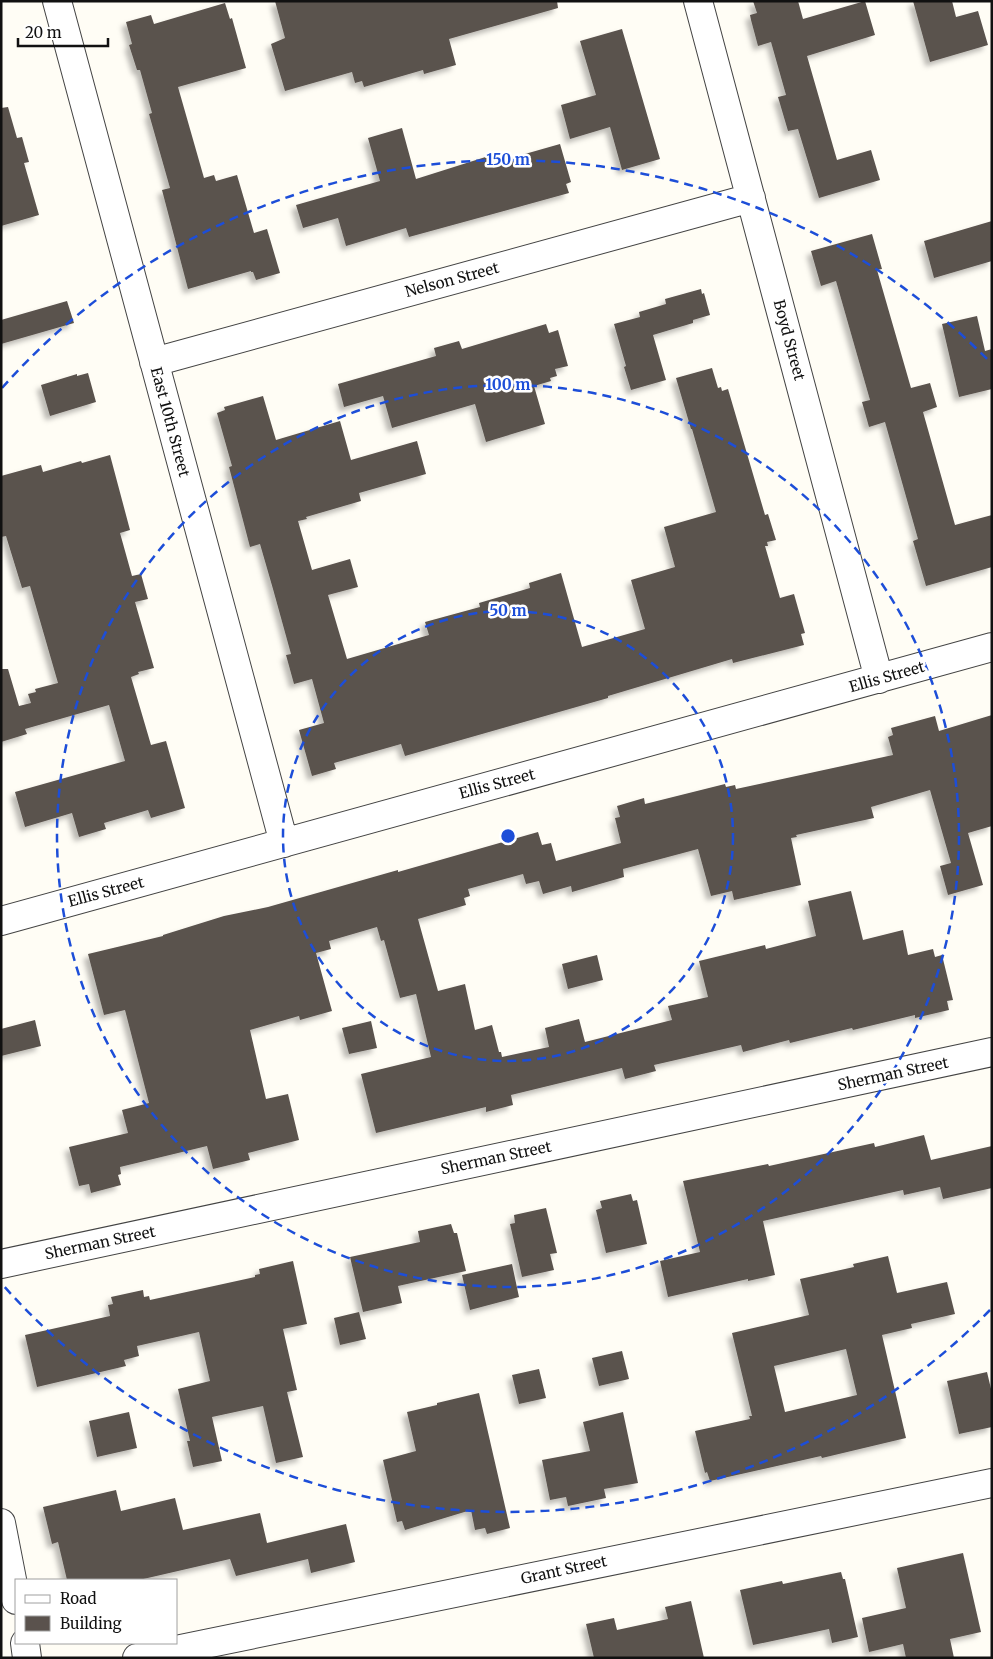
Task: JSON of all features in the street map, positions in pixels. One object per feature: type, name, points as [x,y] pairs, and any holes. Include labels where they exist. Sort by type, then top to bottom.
[{"type":"street","name":"East 10th Street","points":[[57,1],[284,843]]},
{"type":"street","name":"Boyd Street","points":[[698,1],[879,679]]},
{"type":"street","name":"Nelson Street","points":[[154,362],[751,198]]},
{"type":"street","name":"Ellis Street","points":[[1,921],[992,647]]},
{"type":"street","name":"Sherman Street","points":[[1,1264],[992,1052]]},
{"type":"street","name":"Grant Street","points":[[137,1658],[992,1483]]},
{"type":"street","points":[[1,1523],[15,1595]]},
{"type":"street","points":[[24,1644],[28,1658]]},
{"type":"building","points":[[275,1],[557,1],[558,8],[449,39],[456,65],[424,74],[423,70],[364,87],[362,81],[355,83],[352,72],[285,91],[271,44],[285,38]]},
{"type":"building","points":[[753,1],[798,1],[803,19],[865,1],[875,35],[807,56],[837,160],[871,150],[880,180],[819,198],[798,129],[788,131],[778,97],[786,95],[771,42],[758,46],[750,15],[757,13]]},
{"type":"building","points":[[913,1],[952,1],[956,17],[978,11],[988,45],[930,62]]},
{"type":"building","points":[[225,3],[230,19],[232,18],[246,68],[178,87],[204,178],[214,175],[216,181],[237,175],[254,233],[267,229],[280,273],[256,280],[251,271],[188,289],[162,190],[170,188],[149,114],[152,113],[140,70],[137,70],[129,45],[132,44],[126,22],[151,15],[154,24]]},
{"type":"building","points":[[622,29],[660,159],[622,170],[610,127],[570,139],[561,105],[596,95],[580,41]]},
{"type":"building","points":[[8,107],[17,138],[22,137],[29,162],[24,163],[39,215],[1,226],[1,108]]},
{"type":"building","points":[[402,128],[416,179],[495,154],[497,162],[560,144],[571,182],[566,184],[569,193],[409,237],[406,228],[346,246],[338,218],[303,228],[296,205],[380,181],[368,138]]},
{"type":"building","points":[[992,221],[992,261],[934,278],[924,241]]},
{"type":"building","points":[[872,234],[882,269],[877,270],[911,388],[930,383],[937,407],[923,412],[955,525],[992,515],[992,567],[926,586],[913,541],[918,539],[885,422],[869,427],[862,402],[870,400],[836,281],[821,286],[811,251]]},
{"type":"building","points":[[701,289],[702,294],[704,293],[710,315],[693,320],[693,323],[653,335],[666,380],[631,390],[614,324],[640,317],[639,312],[666,304],[665,299]]},
{"type":"building","points":[[67,301],[74,323],[1,344],[1,320]]},
{"type":"building","points":[[977,316],[985,351],[992,349],[992,389],[959,397],[942,324]]},
{"type":"building","points":[[546,324],[549,333],[558,330],[568,366],[555,369],[557,376],[550,378],[551,381],[534,386],[545,424],[486,442],[475,404],[392,428],[383,396],[344,407],[338,384],[436,356],[434,348],[459,341],[462,349]]},
{"type":"building","points":[[712,368],[718,388],[721,387],[722,391],[728,389],[765,515],[768,514],[776,540],[767,542],[768,546],[765,546],[780,598],[794,594],[805,633],[801,634],[804,645],[733,663],[732,659],[608,696],[608,698],[405,756],[401,744],[334,763],[336,769],[312,776],[299,730],[324,723],[312,679],[294,684],[286,655],[291,654],[273,589],[260,544],[250,547],[229,467],[232,466],[217,413],[225,410],[224,407],[263,396],[276,440],[340,421],[351,460],[417,441],[426,474],[359,493],[361,501],[298,521],[312,570],[350,559],[358,587],[328,595],[347,659],[429,635],[425,622],[480,607],[479,603],[530,588],[529,583],[561,573],[582,647],[645,629],[631,580],[675,567],[664,527],[716,512],[676,378]]},
{"type":"building","points":[[88,373],[96,402],[50,416],[41,385],[77,374],[77,376]]},
{"type":"building","points":[[110,455],[130,530],[120,533],[132,576],[141,574],[148,599],[135,602],[154,668],[138,672],[139,674],[131,677],[151,745],[166,741],[185,808],[151,818],[148,810],[104,823],[106,829],[79,837],[72,813],[25,827],[15,792],[125,761],[109,705],[25,729],[27,734],[1,742],[1,669],[8,669],[19,706],[31,703],[28,694],[36,692],[35,689],[58,683],[30,586],[22,588],[6,536],[1,537],[1,476],[41,465],[43,472]]},
{"type":"building","points":[[992,715],[992,826],[968,833],[983,885],[948,895],[940,866],[951,863],[930,790],[871,807],[874,818],[796,835],[797,837],[791,838],[801,885],[734,900],[732,891],[711,896],[698,849],[623,869],[624,877],[572,892],[571,886],[543,894],[539,881],[526,884],[523,874],[468,889],[470,896],[464,898],[466,905],[418,919],[438,991],[465,984],[475,1030],[492,1025],[502,1057],[549,1047],[545,1028],[579,1019],[585,1042],[672,1020],[668,1006],[708,997],[699,961],[765,945],[766,949],[816,936],[808,901],[851,891],[863,940],[903,930],[908,955],[933,949],[935,957],[942,955],[953,1000],[947,1001],[949,1010],[915,1018],[915,1015],[853,1030],[852,1028],[790,1043],[789,1040],[743,1052],[741,1045],[654,1065],[656,1071],[625,1079],[622,1068],[511,1095],[513,1105],[486,1112],[486,1107],[376,1133],[361,1074],[431,1057],[416,994],[400,998],[384,940],[381,941],[377,927],[329,941],[331,949],[316,953],[332,1011],[300,1020],[299,1016],[250,1030],[266,1099],[288,1094],[299,1140],[248,1153],[250,1160],[213,1169],[207,1146],[120,1167],[121,1174],[118,1175],[121,1185],[91,1193],[89,1184],[79,1186],[69,1147],[128,1133],[122,1110],[149,1103],[125,1010],[104,1015],[88,954],[163,936],[224,916],[268,907],[538,832],[542,845],[551,843],[556,861],[621,843],[615,818],[620,817],[617,806],[644,798],[645,804],[725,784],[726,787],[735,785],[736,789],[893,755],[888,737],[893,735],[891,728],[935,716],[939,731]]},
{"type":"building","points":[[597,955],[603,980],[568,989],[562,964]]},
{"type":"building","points":[[35,1020],[41,1046],[1,1056],[1,1029]]},
{"type":"building","points":[[371,1021],[377,1048],[349,1054],[342,1028]]},
{"type":"building","points":[[924,1135],[931,1160],[992,1146],[992,1188],[943,1199],[940,1187],[904,1195],[903,1190],[763,1221],[775,1275],[748,1281],[748,1279],[668,1297],[660,1261],[700,1252],[683,1181],[768,1164],[769,1166],[874,1143],[875,1147]]},
{"type":"building","points":[[631,1194],[633,1201],[637,1200],[647,1244],[606,1253],[596,1210],[602,1208],[600,1201]]},
{"type":"building","points":[[546,1208],[557,1253],[550,1254],[554,1270],[522,1277],[510,1224],[515,1223],[514,1215]]},
{"type":"building","points":[[451,1224],[454,1233],[457,1233],[466,1271],[398,1286],[402,1303],[363,1312],[350,1257],[420,1242],[418,1231]]},
{"type":"building","points":[[888,1256],[897,1293],[947,1282],[955,1314],[911,1324],[912,1328],[882,1335],[906,1438],[822,1458],[821,1456],[710,1481],[707,1472],[705,1473],[695,1431],[750,1419],[749,1416],[752,1416],[732,1333],[809,1315],[800,1279],[854,1267],[853,1264]],"holes":[[[846,1349],[857,1395],[785,1412],[774,1366]]]},
{"type":"building","points":[[293,1261],[307,1324],[283,1329],[297,1390],[287,1392],[303,1457],[276,1463],[263,1406],[212,1417],[222,1461],[193,1467],[187,1441],[190,1441],[178,1389],[210,1381],[199,1332],[137,1346],[139,1356],[124,1360],[126,1366],[37,1387],[25,1335],[110,1316],[108,1305],[113,1304],[111,1297],[143,1290],[144,1297],[149,1296],[150,1300],[255,1277],[255,1275],[260,1274],[259,1269]]},
{"type":"building","points":[[512,1264],[519,1297],[470,1310],[462,1275]]},
{"type":"building","points":[[359,1312],[366,1339],[340,1345],[334,1318]]},
{"type":"building","points":[[622,1351],[629,1379],[599,1386],[592,1358]]},
{"type":"building","points":[[539,1369],[546,1398],[519,1404],[512,1375]]},
{"type":"building","points":[[987,1372],[992,1393],[992,1427],[959,1434],[947,1381]]},
{"type":"building","points":[[479,1393],[510,1528],[487,1534],[485,1528],[475,1530],[471,1510],[405,1530],[402,1521],[397,1522],[383,1460],[416,1451],[407,1412]]},
{"type":"building","points":[[129,1412],[137,1448],[97,1457],[89,1421]]},
{"type":"building","points":[[623,1412],[638,1483],[604,1489],[606,1498],[568,1506],[566,1497],[550,1500],[542,1460],[590,1451],[583,1422]]},
{"type":"building","points":[[116,1490],[121,1511],[175,1498],[183,1530],[260,1513],[267,1543],[346,1524],[355,1562],[311,1573],[308,1559],[236,1576],[230,1559],[143,1579],[67,1579],[58,1542],[52,1544],[43,1507]]},
{"type":"building","points":[[963,1553],[981,1632],[950,1639],[954,1658],[906,1658],[903,1644],[869,1652],[862,1618],[906,1608],[897,1568]]},
{"type":"building","points":[[841,1572],[843,1579],[845,1579],[858,1637],[832,1643],[829,1629],[753,1645],[740,1590],[782,1581],[783,1584]]},
{"type":"building","points":[[691,1601],[704,1658],[594,1658],[586,1624],[614,1618],[617,1630],[668,1619],[665,1607]]}]
